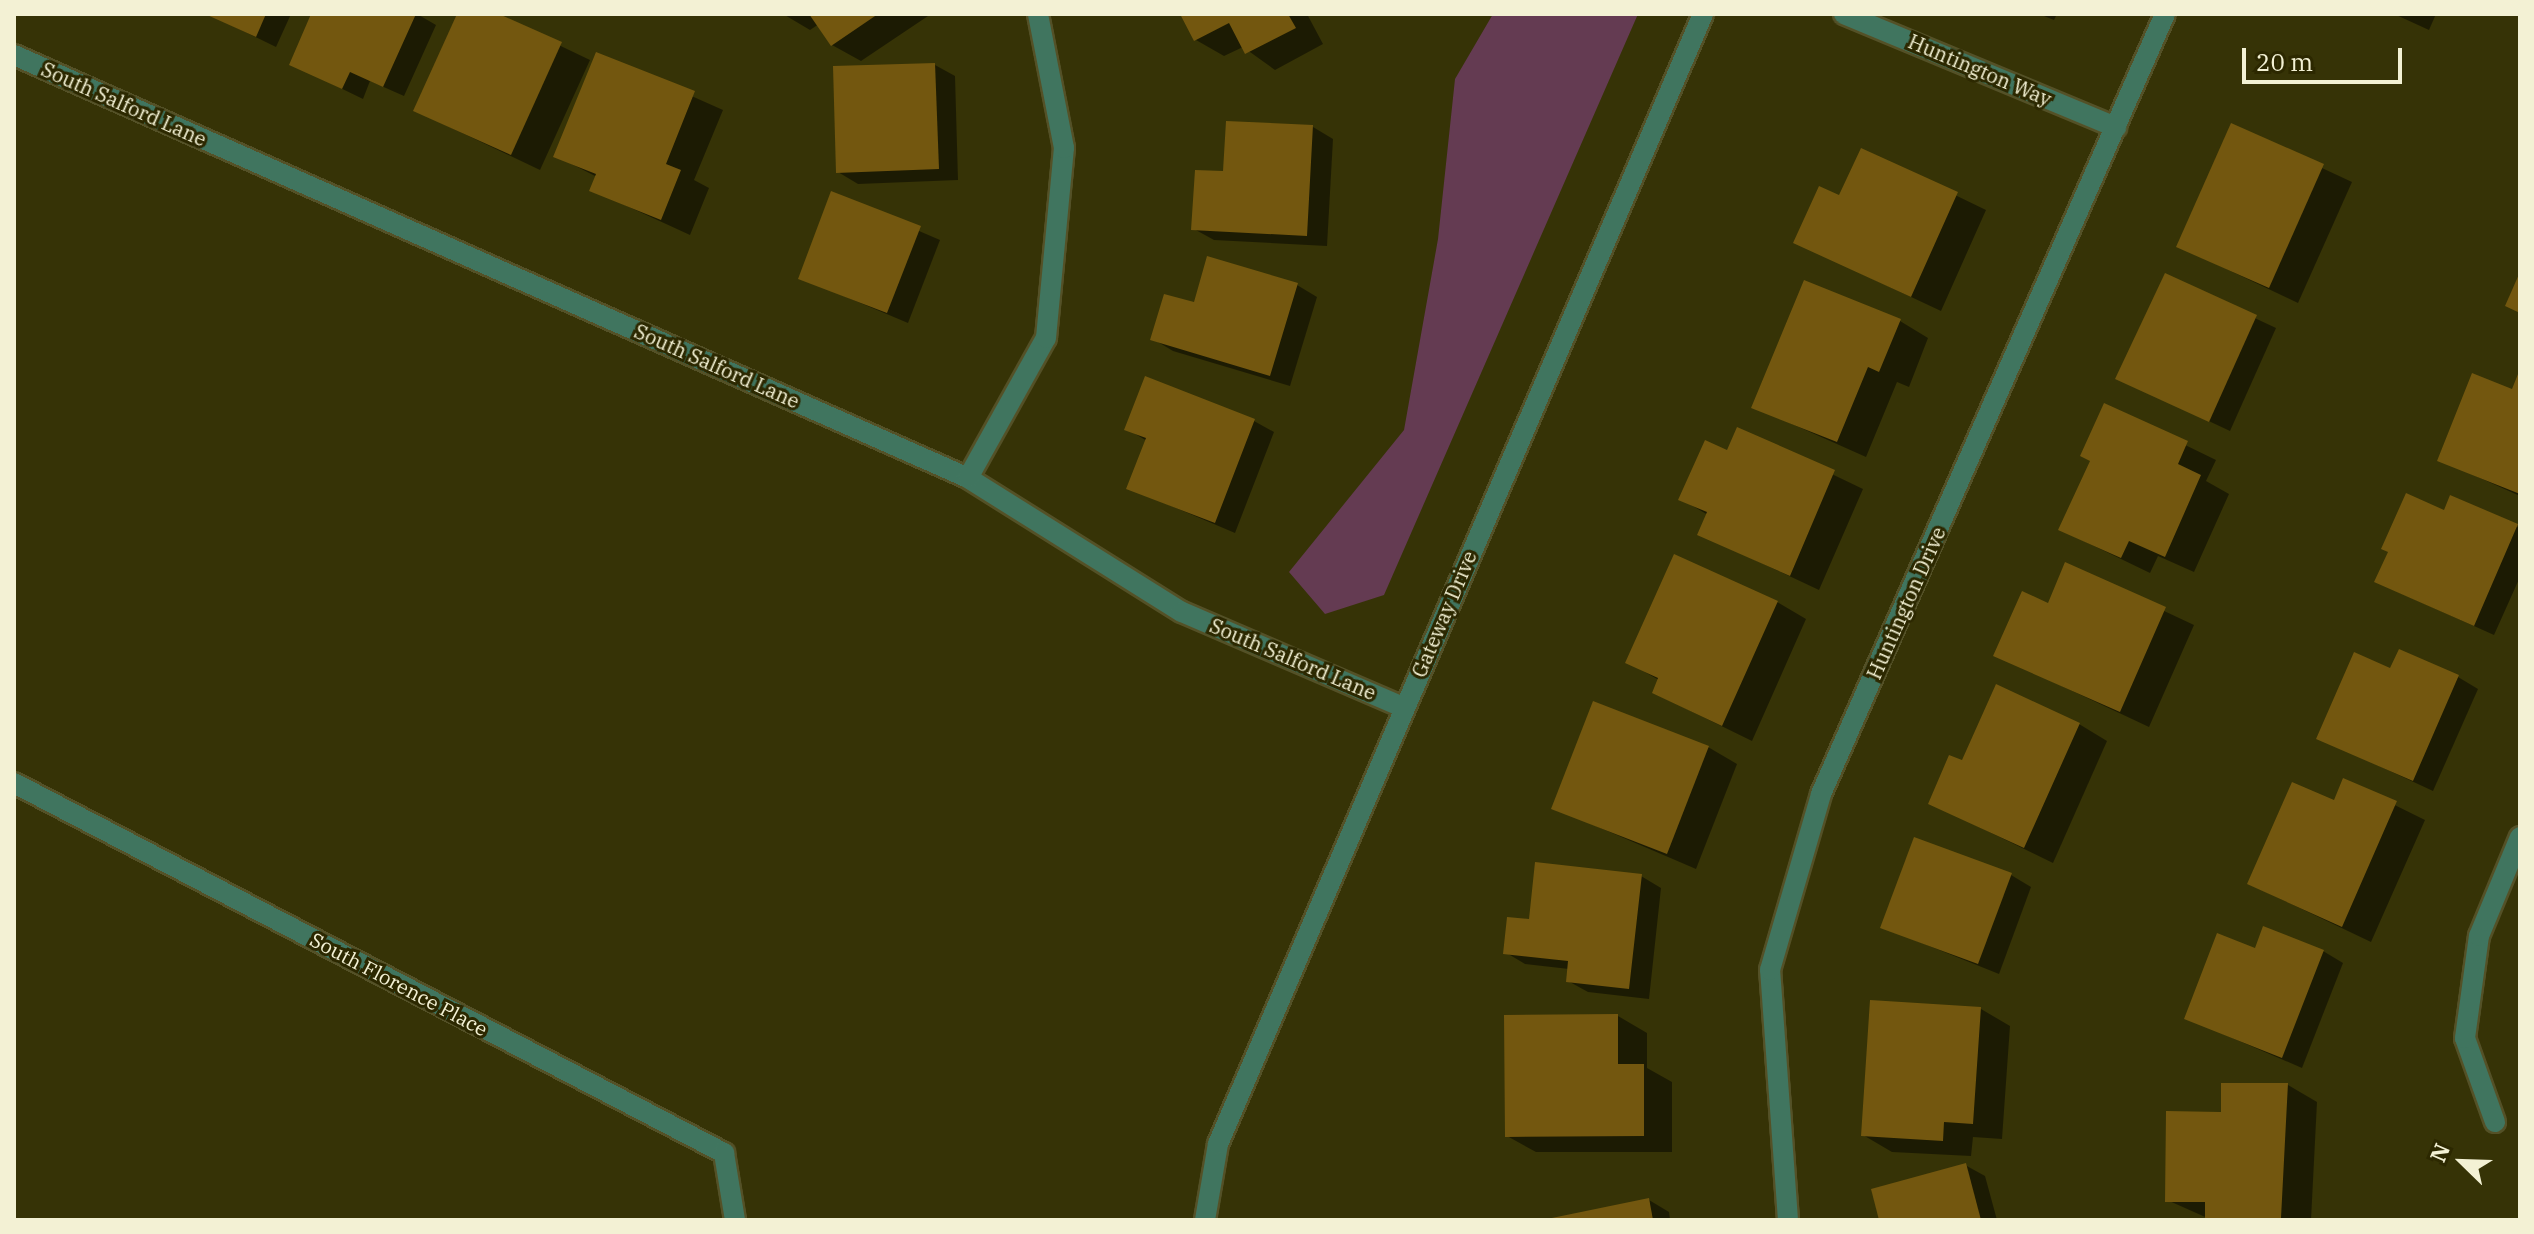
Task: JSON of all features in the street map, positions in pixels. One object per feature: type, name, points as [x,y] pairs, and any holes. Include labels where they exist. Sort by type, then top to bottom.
[{"type":"street","points":[[968,478],[1046,338],[1064,148],[1038,14]]},
{"type":"street","name":"Gateway Drive","points":[[1205,1220],[1218,1144],[1703,14]]},
{"type":"street","name":"Huntington Way","points":[[1844,14],[2116,127]]},
{"type":"street","name":"Huntington Drive","points":[[1788,1220],[1770,970],[1821,794],[2165,14]]},
{"type":"street","name":"South Salford Lane","points":[[14,55],[968,478],[1182,612],[1403,707]]},
{"type":"street","name":"South Florence Place","points":[[14,783],[724,1153],[735,1220]]},
{"type":"street","points":[[2495,1122],[2465,1038],[2479,936],[2520,837]]},
{"type":"shaded area","points":[[1493,14],[1638,14],[1384,595],[1325,614],[1289,572],[1404,430],[1438,239],[1455,79]]},
{"type":"building","points":[[205,14],[266,14],[256,37]]},
{"type":"building","points":[[311,14],[416,14],[383,87],[350,72],[342,89],[289,65]]},
{"type":"building","points":[[457,14],[499,14],[562,42],[511,155],[413,111]]},
{"type":"building","points":[[809,14],[878,14],[831,46]]},
{"type":"building","points":[[1180,14],[1288,14],[1296,28],[1245,54],[1229,23],[1194,41]]},
{"type":"building","points":[[596,52],[695,91],[666,164],[681,170],[661,220],[589,191],[596,174],[553,157]]},
{"type":"building","points":[[935,63],[939,169],[836,173],[833,66]]},
{"type":"building","points":[[1226,121],[1313,125],[1307,236],[1191,230],[1195,170],[1223,171]]},
{"type":"building","points":[[2231,123],[2324,164],[2269,288],[2176,247]]},
{"type":"building","points":[[1861,148],[1958,192],[1911,297],[1793,243],[1819,186],[1839,195]]},
{"type":"building","points":[[831,191],[921,226],[887,313],[798,279]]},
{"type":"building","points":[[1207,256],[1298,283],[1270,376],[1150,340],[1164,294],[1194,302]]},
{"type":"building","points":[[2520,272],[2520,313],[2505,306]]},
{"type":"building","points":[[2165,273],[2257,315],[2209,422],[2115,379]]},
{"type":"building","points":[[1804,280],[1901,319],[1879,372],[1868,367],[1837,442],[1751,408]]},
{"type":"building","points":[[2520,369],[2520,494],[2437,461],[2472,373],[2512,389]]},
{"type":"building","points":[[1145,376],[1255,419],[1215,523],[1126,489],[1146,438],[1124,430]]},
{"type":"building","points":[[2104,403],[2188,441],[2178,464],[2201,475],[2165,557],[2129,541],[2121,558],[2058,530],[2090,461],[2080,456]]},
{"type":"building","points":[[1737,427],[1835,470],[1790,576],[1697,535],[1707,512],[1678,500],[1705,440],[1727,450]]},
{"type":"building","points":[[2406,493],[2444,510],[2450,495],[2518,524],[2474,626],[2374,582],[2388,552],[2381,549]]},
{"type":"building","points":[[1674,554],[1778,601],[1722,726],[1652,693],[1658,678],[1625,663]]},
{"type":"building","points":[[2065,562],[2166,607],[2120,712],[1993,656],[2022,591],[2048,603]]},
{"type":"building","points":[[2399,649],[2459,675],[2413,781],[2316,739],[2354,652],[2390,668]]},
{"type":"building","points":[[1996,684],[2080,723],[2024,848],[1928,804],[1949,755],[1962,760]]},
{"type":"building","points":[[1593,701],[1709,746],[1667,854],[1551,809]]},
{"type":"building","points":[[2343,778],[2397,801],[2342,927],[2247,884],[2292,782],[2334,800]]},
{"type":"building","points":[[1914,837],[2012,873],[1978,964],[1880,928]]},
{"type":"building","points":[[1535,862],[1642,874],[1629,989],[1566,982],[1568,961],[1503,954],[1507,917],[1529,919]]},
{"type":"building","points":[[2263,926],[2324,950],[2282,1058],[2184,1019],[2217,933],[2255,948]]},
{"type":"building","points":[[1870,1000],[1981,1007],[1973,1124],[1944,1122],[1943,1141],[1861,1136]]},
{"type":"building","points":[[1618,1014],[1618,1064],[1644,1064],[1644,1136],[1505,1137],[1504,1015]]},
{"type":"building","points":[[2221,1083],[2288,1083],[2281,1218],[2205,1218],[2205,1202],[2165,1202],[2166,1111],[2221,1112]]},
{"type":"building","points":[[1966,1163],[1981,1220],[1879,1220],[1871,1189]]},
{"type":"building","points":[[1649,1198],[1653,1220],[1547,1220],[1547,1219]]}]
